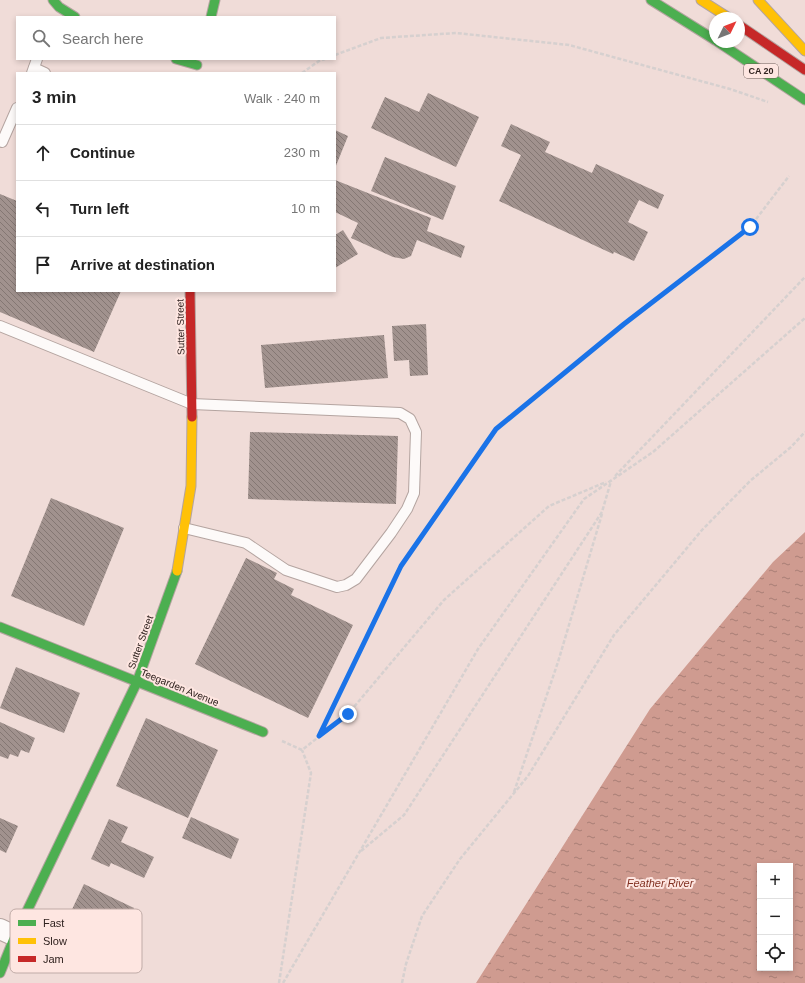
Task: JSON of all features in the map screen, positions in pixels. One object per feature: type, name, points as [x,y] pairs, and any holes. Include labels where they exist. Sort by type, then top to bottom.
[{"type":"main road","points":[[211,16],[215,0]]},
{"type":"main road","points":[[652,0],[709,36]]},
{"type":"main road","points":[[701,0],[720,12]]},
{"type":"main road","points":[[758,0],[805,51]]},
{"type":"main road","points":[[56,3],[74,16]]},
{"type":"main road","name":"CA 20","points":[[745,29],[805,70]]},
{"type":"main road","name":"CA 20","points":[[727,48],[805,100]]},
{"type":"main road","points":[[179,60],[198,66]]},
{"type":"main road","name":"Sutter Street","points":[[20,909],[137,682],[176,575],[191,486],[192,404],[190,292]]},
{"type":"main road","name":"Teegarden Avenue","points":[[0,627],[263,732]]},
{"type":"main road","name":"Sutter Street","points":[[0,973],[8,932]]},
{"type":"lane","points":[[55,16],[56,3]]},
{"type":"lane","points":[[34,67],[43,72]]},
{"type":"lane","points":[[2,142],[16,110]]},
{"type":"lane","points":[[0,326],[192,404],[400,413],[410,419],[416,432],[414,493],[407,509],[356,579],[346,585],[337,587],[286,570],[246,543],[184,528]]},
{"type":"path","points":[[336,55],[381,38],[456,33],[569,45],[730,89],[775,104]]},
{"type":"path","points":[[303,72],[322,60]]},
{"type":"path","points":[[319,736],[401,566],[496,429],[624,324],[750,227],[789,176]]},
{"type":"path","points":[[302,750],[348,714],[444,600],[549,506],[611,480],[805,277]]},
{"type":"path","points":[[283,983],[478,649],[584,499],[653,452],[805,318]]},
{"type":"path","points":[[402,983],[406,964],[422,916],[460,859],[528,776],[614,635],[702,530],[750,481],[791,447],[805,432]]},
{"type":"path","points":[[513,794],[558,662],[611,480]]},
{"type":"path","points":[[358,853],[404,815],[602,512]]},
{"type":"path","points":[[263,732],[302,750],[311,773],[279,983]]},
{"type":"water","name":"Feather River","points":[[805,532],[805,983],[476,983],[650,709],[773,562]]},
{"type":"building","points":[[428,93],[479,117],[456,167],[371,128],[385,97],[419,112]]},
{"type":"building","points":[[511,124],[550,142],[545,152],[592,173],[596,164],[664,195],[658,209],[639,200],[628,222],[648,232],[634,261],[614,252],[613,254],[499,201],[521,155],[501,146]]},
{"type":"building","points":[[336,130],[348,136],[336,166]]},
{"type":"building","points":[[385,157],[456,186],[443,220],[371,191]]},
{"type":"building","points":[[336,180],[431,218],[427,231],[465,246],[461,258],[417,240],[411,256],[404,259],[393,257],[351,238],[358,223],[336,212]]},
{"type":"building","points":[[0,194],[16,201],[16,292],[121,292],[94,352],[0,312]]},
{"type":"building","points":[[343,230],[358,254],[336,267],[336,234]]},
{"type":"building","points":[[426,324],[428,375],[410,376],[409,360],[394,361],[392,326]]},
{"type":"building","points":[[384,335],[388,378],[265,388],[261,345]]},
{"type":"building","points":[[250,432],[398,436],[396,504],[248,499]]},
{"type":"building","points":[[51,498],[124,528],[84,626],[11,596]]},
{"type":"building","points":[[246,558],[277,573],[274,579],[294,589],[291,595],[353,625],[308,718],[195,664]]},
{"type":"building","points":[[16,667],[80,693],[64,733],[0,708]]},
{"type":"building","points":[[146,718],[218,750],[188,818],[116,786]]},
{"type":"building","points":[[0,722],[35,738],[29,753],[21,750],[18,757],[10,754],[8,759],[0,756]]},
{"type":"building","points":[[191,817],[239,839],[231,859],[182,838]]},
{"type":"building","points":[[0,818],[18,826],[6,853],[0,850]]},
{"type":"building","points":[[109,819],[128,827],[121,842],[154,857],[144,878],[111,863],[109,867],[91,859]]},
{"type":"building","points":[[84,884],[134,908],[134,909],[72,909]]},
{"type":"traffic: fast","points":[[53,0],[59,7],[73,16]]},
{"type":"traffic: fast","points":[[211,16],[215,0]]},
{"type":"traffic: fast","points":[[651,0],[709,36]]},
{"type":"traffic: fast","points":[[727,48],[805,100]]},
{"type":"traffic: fast","points":[[180,60],[197,65]]},
{"type":"traffic: fast","points":[[28,909],[137,682],[177,571]]},
{"type":"traffic: fast","points":[[0,627],[263,732]]},
{"type":"traffic: fast","points":[[0,973],[10,948]]},
{"type":"traffic: slow","points":[[701,0],[720,12]]},
{"type":"traffic: slow","points":[[758,0],[805,51]]},
{"type":"traffic: slow","points":[[177,571],[191,486],[192,417]]},
{"type":"traffic: jam","points":[[745,29],[805,70]]},
{"type":"traffic: jam","points":[[190,292],[192,417]]},
{"type":"route","points":[[348,714],[319,736],[401,566],[496,429],[624,324],[750,227]]}]
